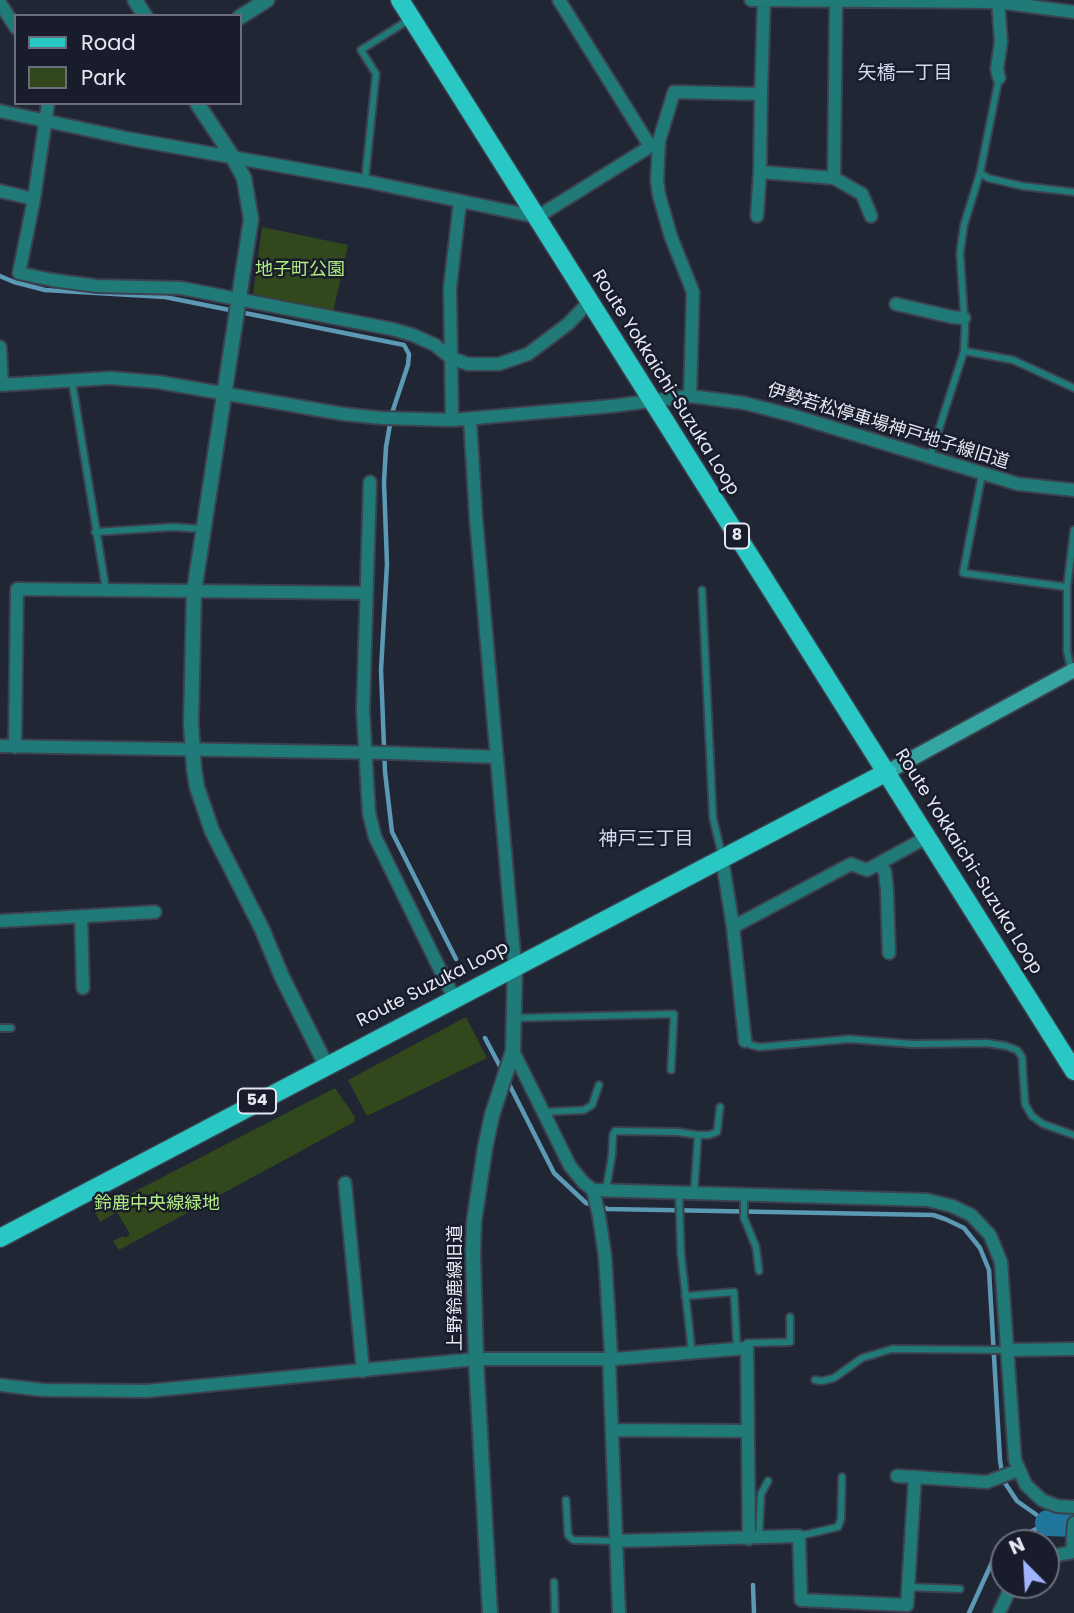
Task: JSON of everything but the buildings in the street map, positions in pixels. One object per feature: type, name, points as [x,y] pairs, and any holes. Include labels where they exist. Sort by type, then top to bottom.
[{"type":"main road","name":"Route Yokkaichi-Suzuka Loop","points":[[400,0],[1074,1071]]},
{"type":"main road","points":[[887,772],[1073,673]]},
{"type":"main road","name":"Route Suzuka Loop","points":[[0,1238],[887,772]]},
{"type":"street","points":[[242,16],[267,0]]},
{"type":"street","points":[[559,0],[654,143]]},
{"type":"street","points":[[751,0],[998,1],[1074,12]]},
{"type":"street","points":[[757,216],[764,0]]},
{"type":"street","points":[[834,178],[836,1]]},
{"type":"street","points":[[998,1],[1001,42],[997,69],[999,78]]},
{"type":"street","points":[[0,3],[14,25]]},
{"type":"street","points":[[690,396],[693,292],[671,237],[659,195],[654,143],[674,92],[761,94]]},
{"type":"street","points":[[48,105],[34,199],[19,273],[97,286],[181,288],[392,328],[435,345],[451,358],[468,364],[513,361],[548,341],[589,302]]},
{"type":"street","points":[[198,105],[244,178],[251,219],[194,592],[192,750],[197,787],[212,831],[326,1065]]},
{"type":"street","points":[[0,111],[537,217],[654,143]]},
{"type":"street","points":[[760,172],[834,178],[862,194],[871,216]]},
{"type":"street","points":[[0,191],[34,199]]},
{"type":"street","points":[[452,420],[450,288],[460,202]]},
{"type":"street","points":[[896,304],[964,318]]},
{"type":"street","points":[[0,347],[1,385]]},
{"type":"street","name":"伊勢若松停車場神戸地子線旧道","points":[[1,385],[110,378],[158,382],[382,418],[452,420],[690,396],[744,403],[791,415],[1018,484],[1074,490]]},
{"type":"street","points":[[470,420],[477,532],[515,966]]},
{"type":"street","points":[[370,482],[363,711],[369,753],[371,826],[454,998]]},
{"type":"street","points":[[15,747],[17,589],[365,593]]},
{"type":"street","points":[[0,746],[497,757]]},
{"type":"street","points":[[733,927],[851,864],[867,870],[927,837]]},
{"type":"street","points":[[722,858],[733,927],[745,1041]]},
{"type":"street","points":[[880,863],[885,873],[887,891],[889,953]]},
{"type":"street","points":[[0,921],[155,912]]},
{"type":"street","points":[[81,916],[83,988]]},
{"type":"street","name":"上野鈴鹿線旧道","points":[[489,1613],[473,1292],[474,1222],[492,1115],[511,1057],[515,966]]},
{"type":"street","points":[[511,1057],[570,1166],[598,1193],[679,1197],[694,1194],[744,1198],[927,1200],[943,1202],[964,1210],[984,1228],[999,1254],[1016,1471],[1042,1500],[1058,1506],[1074,1507]]},
{"type":"street","points":[[345,1183],[363,1371]]},
{"type":"street","points":[[598,1193],[611,1354],[609,1358],[619,1613]]},
{"type":"street","points":[[0,1385],[43,1390],[147,1391],[476,1359],[609,1358],[742,1349],[754,1537]]},
{"type":"street","points":[[1005,1350],[1074,1349]]},
{"type":"street","points":[[612,1430],[748,1431]]},
{"type":"street","points":[[897,1476],[991,1481],[1016,1471]]},
{"type":"street","points":[[617,1541],[799,1536],[801,1600],[907,1605],[915,1477]]},
{"type":"street","points":[[1073,1551],[1074,1523]]},
{"type":"lane","points":[[365,181],[376,74],[361,50],[412,18]]},
{"type":"lane","points":[[930,457],[964,351],[960,253],[964,225],[979,173],[999,78]]},
{"type":"lane","points":[[979,173],[988,178],[1022,186],[1074,192]]},
{"type":"lane","points":[[964,351],[1013,360],[1074,388]]},
{"type":"lane","points":[[72,381],[106,590]]},
{"type":"lane","points":[[982,474],[963,573],[1067,587]]},
{"type":"lane","points":[[95,532],[173,527],[204,529]]},
{"type":"lane","points":[[1073,673],[1067,651],[1067,587],[1074,530]]},
{"type":"lane","points":[[702,590],[713,818],[722,858]]},
{"type":"lane","points":[[514,1017],[674,1014],[671,1070]]},
{"type":"lane","points":[[0,1028],[12,1028]]},
{"type":"lane","points":[[745,1041],[760,1047],[850,1039],[912,1044],[987,1043],[1006,1046],[1017,1050],[1022,1057],[1026,1104],[1032,1116],[1043,1124],[1074,1135]]},
{"type":"lane","points":[[542,1112],[584,1110],[592,1105],[599,1085]]},
{"type":"lane","points":[[598,1193],[612,1155],[615,1131],[709,1135],[717,1132],[720,1107]]},
{"type":"lane","points":[[694,1194],[698,1135]]},
{"type":"lane","points":[[679,1197],[685,1296],[692,1353]]},
{"type":"lane","points":[[744,1198],[744,1218],[756,1247],[759,1271]]},
{"type":"lane","points":[[685,1296],[734,1292],[742,1349]]},
{"type":"lane","points":[[742,1349],[747,1343],[790,1342],[790,1317]]},
{"type":"lane","points":[[815,1380],[834,1378],[862,1358],[892,1349],[1005,1350]]},
{"type":"lane","points":[[799,1536],[838,1527],[841,1519],[842,1477]]},
{"type":"lane","points":[[754,1537],[761,1494],[768,1481]]},
{"type":"lane","points":[[566,1500],[568,1535],[573,1540],[617,1541]]},
{"type":"lane","points":[[554,1582],[555,1613]]},
{"type":"lane","points":[[908,1587],[960,1589]]},
{"type":"green space","name":"地子町公園","points":[[262,227],[348,245],[333,313],[253,294]]},
{"type":"green space","points":[[466,1017],[487,1058],[367,1116],[348,1080]]},
{"type":"green space","name":"鈴鹿中央線緑地","points":[[335,1088],[355,1117],[354,1122],[119,1250],[113,1241],[130,1234],[117,1212],[100,1222],[95,1212]]},
{"type":"waterway","points":[[0,276],[45,290],[165,297],[404,345],[409,354],[408,365],[392,413],[384,482],[387,564],[381,670],[385,772],[392,832],[456,959]]},
{"type":"waterway","points":[[485,1038],[503,1072]]},
{"type":"waterway","points":[[507,1080],[554,1173],[586,1203],[608,1209],[933,1215],[964,1228],[980,1248],[989,1270],[1003,1480],[1017,1501],[1048,1523]]},
{"type":"waterway","points":[[1036,1529],[1048,1523]]},
{"type":"waterway","points":[[1048,1523],[1074,1524]]},
{"type":"waterway","points":[[969,1613],[990,1567]]},
{"type":"waterway","points":[[753,1585],[754,1613]]},
{"type":"district","name":"矢橋一丁目","points":[[905,74]]},
{"type":"district","name":"神戸三丁目","points":[[646,840]]}]
